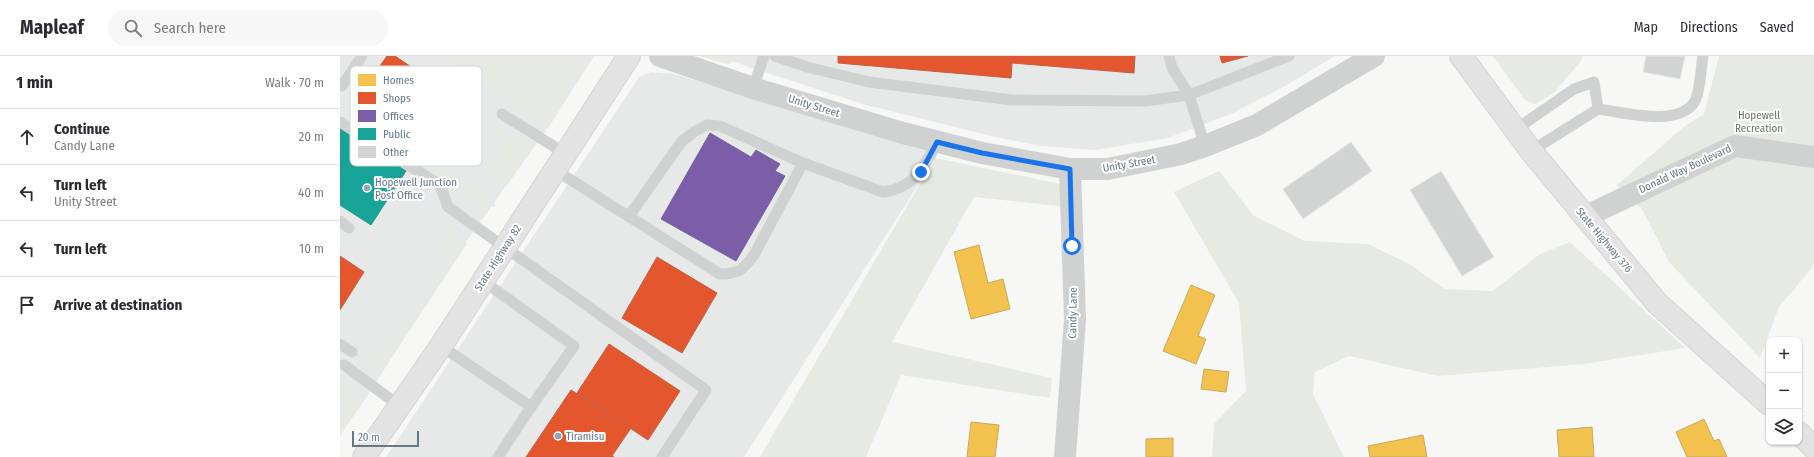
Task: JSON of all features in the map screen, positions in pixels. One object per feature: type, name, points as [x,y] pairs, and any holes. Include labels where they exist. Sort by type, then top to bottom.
[{"type":"main road","name":"State Highway 82","points":[[364,457],[442,346],[629,56]]},
{"type":"main road","name":"State Highway 376","points":[[1461,56],[1531,151],[1584,217],[1657,303],[1766,401]]},
{"type":"main road","points":[[1802,436],[1814,448]]},
{"type":"street","name":"Unity Street","points":[[660,56],[753,88],[937,142],[982,153],[1070,169],[1108,169],[1182,154],[1206,146],[1257,126],[1374,56]]},
{"type":"street","name":"Donald Way Boulevard","points":[[1584,217],[1735,146],[1814,157]]},
{"type":"street","name":"Candy Lane","points":[[1065,457],[1075,319],[1070,169]]},
{"type":"lane","points":[[355,66],[362,56]]},
{"type":"lane","points":[[753,88],[764,56]]},
{"type":"lane","points":[[775,56],[807,67],[869,82],[1012,100],[1145,101],[1189,95],[1290,56]]},
{"type":"lane","points":[[1169,56],[1172,68],[1189,95],[1206,146]]},
{"type":"lane","points":[[1531,151],[1598,109],[1662,117],[1679,115],[1694,104],[1697,96],[1703,56]]},
{"type":"lane","points":[[342,86],[350,74]]},
{"type":"lane","points":[[1515,130],[1574,89],[1594,82],[1598,109]]},
{"type":"lane","points":[[502,114],[629,216],[720,274],[734,274],[745,267],[754,255],[803,163]]},
{"type":"lane","points":[[340,122],[350,128]]},
{"type":"lane","points":[[629,216],[682,141],[694,132],[708,125],[720,126],[803,163],[883,192],[896,190],[910,182],[921,172],[937,142]]},
{"type":"lane","points":[[410,166],[440,185],[448,208],[706,390],[662,457]]},
{"type":"lane","points":[[483,281],[574,346],[498,457]]},
{"type":"lane","points":[[340,344],[352,352]]},
{"type":"lane","points":[[442,346],[532,407]]},
{"type":"lane","points":[[344,365],[400,406]]},
{"type":"shaded area","points":[[340,56],[594,56],[552,122],[463,246],[366,398],[340,435]]},
{"type":"shaded area","points":[[715,56],[1335,56],[1285,86],[1231,114],[1168,138],[1095,150],[1041,146],[995,137],[866,105]]},
{"type":"shaded area","points":[[651,72],[674,74],[938,154],[744,457],[386,457],[639,77]]},
{"type":"green space","points":[[441,56],[577,56],[578,69],[573,85],[548,122],[543,122],[482,83],[482,66],[456,66]]},
{"type":"green space","points":[[699,56],[739,56],[737,59],[728,64]]},
{"type":"green space","points":[[1493,56],[1583,56],[1581,61],[1554,93],[1535,104],[1525,100]]},
{"type":"green space","name":"Hopewell Recreation","points":[[1719,56],[1814,56],[1814,265],[1779,307],[1768,337],[1766,337],[1766,342],[1760,358],[1669,262],[1642,209],[1617,185],[1685,126],[1704,114]]},
{"type":"green space","points":[[497,125],[530,148],[530,152],[505,188],[485,177],[504,146],[495,127]]},
{"type":"green space","points":[[935,158],[1061,184],[1060,206],[974,197],[892,342],[1052,378],[1050,398],[901,375],[866,457],[760,457]]},
{"type":"green space","points":[[429,166],[436,166],[483,192],[495,205],[494,207],[484,207]]},
{"type":"green space","points":[[1219,171],[1254,216],[1305,241],[1368,244],[1411,265],[1445,289],[1493,291],[1540,254],[1570,242],[1685,348],[1584,364],[1438,376],[1349,356],[1315,372],[1313,394],[1344,457],[1212,457],[1214,424],[1246,391],[1239,303],[1174,192]]},
{"type":"green space","points":[[449,226],[464,239],[467,244],[394,354],[385,365],[378,365],[364,356],[371,346],[388,355],[452,263],[433,250]]},
{"type":"green space","points":[[347,388],[358,397],[362,403],[340,435],[340,408],[347,395],[343,390]]},
{"type":"building: Homes","points":[[979,245],[988,283],[1003,279],[1010,309],[971,319],[954,252]]},
{"type":"building: Homes","points":[[1191,285],[1215,295],[1198,336],[1206,339],[1196,364],[1163,351]]},
{"type":"building: Homes","points":[[1204,369],[1229,372],[1226,392],[1201,389]]},
{"type":"building: Homes","points":[[1704,419],[1714,441],[1719,439],[1727,457],[1687,457],[1676,432]]},
{"type":"building: Homes","points":[[971,422],[999,425],[995,457],[967,457]]},
{"type":"building: Homes","points":[[1592,427],[1594,457],[1559,457],[1557,430]]},
{"type":"building: Homes","points":[[1423,435],[1427,457],[1370,457],[1368,446]]},
{"type":"building: Homes","points":[[1173,438],[1173,457],[1146,457],[1146,439]]},
{"type":"building: Shops","points":[[387,56],[395,56],[410,66],[380,66]]},
{"type":"building: Shops","points":[[838,56],[1135,56],[1134,73],[1012,63],[1011,78],[838,63]]},
{"type":"building: Shops","points":[[1220,56],[1248,56],[1222,63]]},
{"type":"building: Shops","points":[[340,256],[364,272],[340,310]]},
{"type":"building: Shops","points":[[657,257],[717,293],[682,353],[622,318]]},
{"type":"building: Shops","points":[[609,344],[680,391],[648,440],[577,393]]},
{"type":"building: Shops","points":[[571,390],[631,428],[612,456],[614,457],[526,457]]},
{"type":"building: Offices","points":[[710,133],[751,157],[756,150],[780,164],[775,171],[785,176],[736,261],[661,219]]},
{"type":"building: Public","name":"Hopewell Junction Post Office","points":[[340,128],[350,135],[350,166],[398,166],[406,171],[371,225],[340,205]]},
{"type":"building: Other","points":[[1646,56],[1685,56],[1680,79],[1643,72]]},
{"type":"building: Other","points":[[1351,142],[1372,171],[1303,219],[1283,189]]},
{"type":"building: Other","points":[[1441,171],[1494,257],[1462,276],[1410,190]]},
{"type":"place","name":"Hopewell Junction Post Office","points":[[367,188]]},
{"type":"place","name":"Tiramisu","points":[[558,436]]},
{"type":"route","points":[[921,172],[937,142],[982,153],[1070,169],[1072,246]]}]
